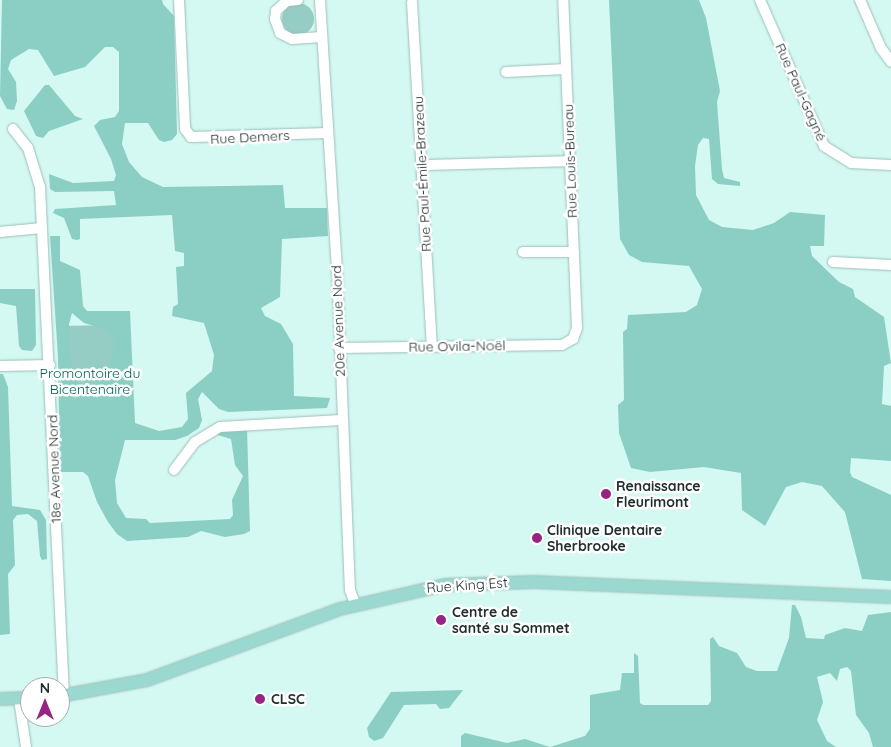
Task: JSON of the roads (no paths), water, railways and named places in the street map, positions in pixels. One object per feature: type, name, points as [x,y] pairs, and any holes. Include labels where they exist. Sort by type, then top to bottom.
[{"type":"main road","name":"Rue King Est","points":[[70,695],[121,686],[174,671],[355,604],[430,587],[500,581],[891,597]]},
{"type":"main road","points":[[0,699],[20,699]]},
{"type":"street","name":"Rue Demers","points":[[179,0],[185,129],[191,137],[327,133]]},
{"type":"street","points":[[298,0],[288,0],[276,11],[275,19],[280,33],[292,39],[322,37]]},
{"type":"street","name":"20e Avenue Nord","points":[[320,0],[350,590],[355,604]]},
{"type":"street","name":"Rue Louis-Bureau","points":[[563,0],[574,252],[576,328],[573,339]]},
{"type":"street","name":"Rue Paul-Gagné","points":[[760,0],[824,146],[851,163],[891,165]]},
{"type":"street","points":[[860,0],[881,48],[891,62]]},
{"type":"street","name":"Rue Paul-Émile-Brazeau","points":[[412,2],[432,346]]},
{"type":"street","points":[[506,72],[566,69]]},
{"type":"street","name":"18e Avenue Nord","points":[[13,129],[28,148],[36,168],[42,228],[50,365],[61,677]]},
{"type":"street","points":[[422,165],[570,161]]},
{"type":"street","points":[[0,232],[42,228]]},
{"type":"street","points":[[523,252],[574,252]]},
{"type":"street","points":[[833,262],[891,265]]},
{"type":"street","name":"Rue Ovila-Noël","points":[[339,348],[562,345],[573,339]]},
{"type":"street","points":[[0,366],[50,365]]},
{"type":"street","points":[[174,470],[195,442],[220,427],[341,420]]},
{"type":"street","points":[[25,727],[26,747]]},
{"type":"place","name":"Renaissance Fleurimont","points":[[606,494]]},
{"type":"place","name":"Clinique Dentaire Sherbrooke","points":[[537,538]]},
{"type":"place","name":"Centre de santé su Sommet","points":[[441,620]]},
{"type":"place","name":"CLSC","points":[[260,699]]},
{"type":"park label","name":"Promontoire du Bicentenaire","points":[[90,382]]}]
